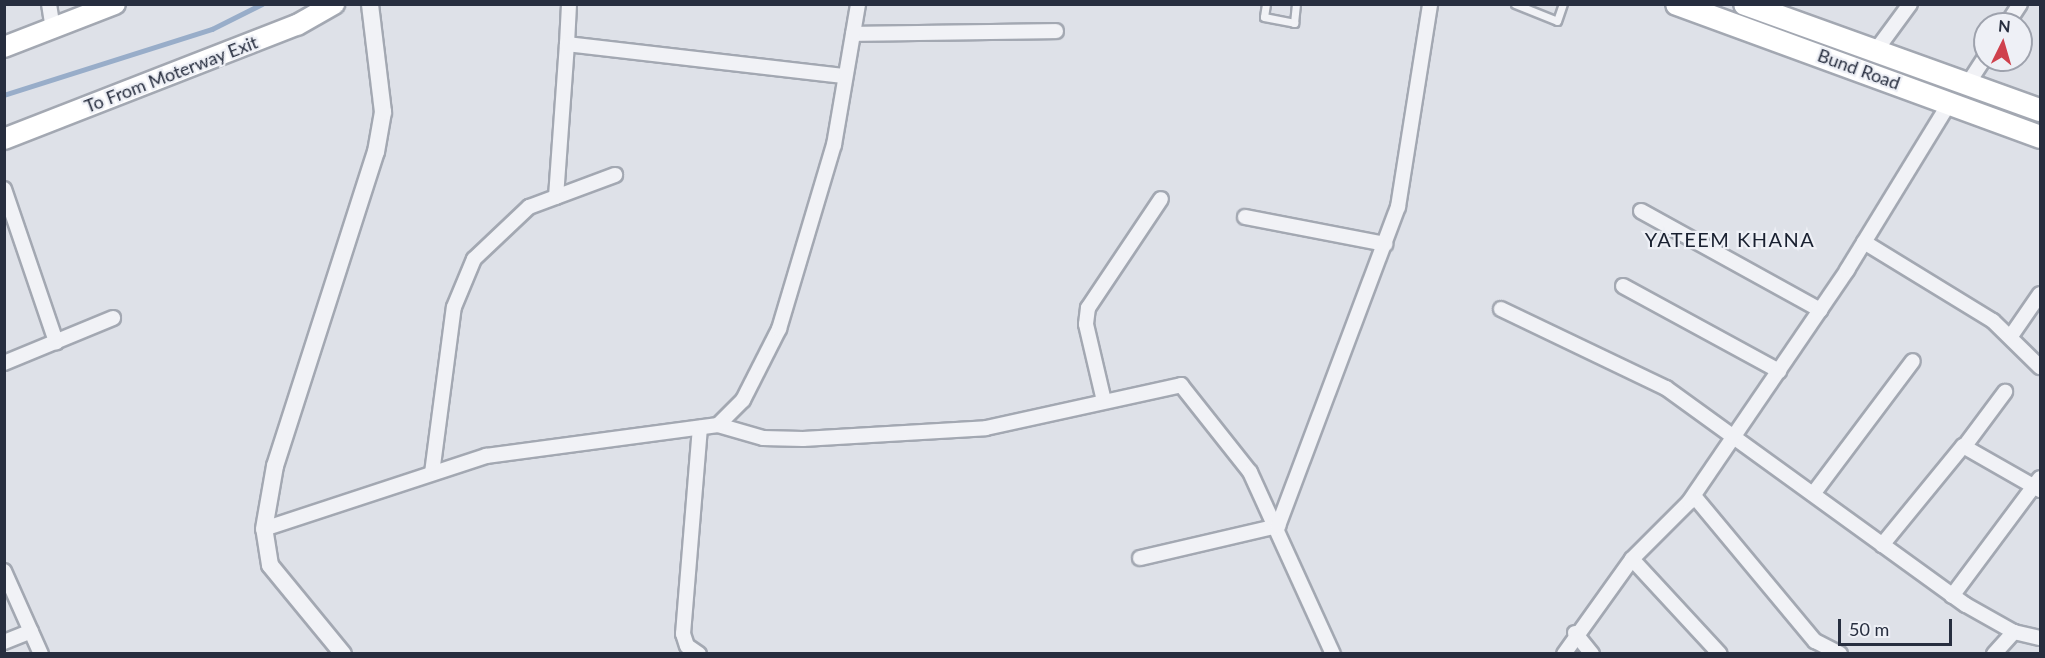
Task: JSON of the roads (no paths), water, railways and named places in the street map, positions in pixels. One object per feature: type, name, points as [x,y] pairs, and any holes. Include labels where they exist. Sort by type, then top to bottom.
[{"type":"main road","points":[[4,47],[114,4]]},
{"type":"main road","name":"To From Moterway Exit","points":[[4,138],[297,25],[334,4]]},
{"type":"main road","name":"Bund Road","points":[[1677,4],[1950,102],[2040,137]]},
{"type":"main road","name":"Bund Road","points":[[1745,4],[2039,105]]},
{"type":"street","points":[[49,4],[53,29]]},
{"type":"street","points":[[343,654],[270,565],[264,530],[275,466],[376,152],[383,111],[370,4]]},
{"type":"street","points":[[556,197],[568,4]]},
{"type":"street","points":[[718,425],[743,400],[779,329],[834,145],[858,4]]},
{"type":"street","points":[[1278,526],[1398,207],[1430,4]]},
{"type":"street","points":[[1877,50],[1910,4]]},
{"type":"street","points":[[853,34],[1056,31]]},
{"type":"street","points":[[567,44],[845,76]]},
{"type":"street","points":[[1969,82],[1975,72]]},
{"type":"street","points":[[1564,654],[1575,633],[1632,559],[1694,496],[1820,310],[1950,102]]},
{"type":"street","points":[[432,473],[460,282],[499,231],[529,207],[615,175]]},
{"type":"street","points":[[4,189],[56,342]]},
{"type":"street","points":[[1104,401],[1086,324],[1088,308],[1161,199]]},
{"type":"street","points":[[1641,211],[1820,310]]},
{"type":"street","points":[[1245,217],[1385,244]]},
{"type":"street","points":[[1864,242],[2011,336],[2040,367]]},
{"type":"street","points":[[1623,286],[1779,371]]},
{"type":"street","points":[[2011,336],[2040,294]]},
{"type":"street","points":[[1501,309],[1666,388],[1952,596],[2014,632],[2038,633]]},
{"type":"street","points":[[4,363],[113,318]]},
{"type":"street","points":[[1813,495],[1913,360]]},
{"type":"street","points":[[264,530],[486,456],[718,425],[763,438],[802,439],[986,428],[1181,385],[1250,472],[1278,526],[1333,654]]},
{"type":"street","points":[[1882,545],[1964,447],[2005,392]]},
{"type":"street","points":[[699,654],[687,646],[683,634],[700,428]]},
{"type":"street","points":[[1952,596],[2038,485],[1964,447]]},
{"type":"street","points":[[1694,496],[1815,641],[1840,654]]},
{"type":"street","points":[[1140,558],[1278,526]]},
{"type":"street","points":[[1632,559],[1720,654]]},
{"type":"street","points":[[4,571],[41,654]]},
{"type":"street","points":[[4,642],[31,631]]},
{"type":"street","points":[[1994,654],[2014,632]]},
{"type":"street","points":[[1575,633],[1592,654]]},
{"type":"lane","points":[[1266,4],[1264,17],[1294,23],[1296,4]]},
{"type":"lane","points":[[1515,4],[1557,21],[1563,4]]},
{"type":"waterway","points":[[4,95],[212,29],[262,4]]},
{"type":"district","name":"YATEEM KHANA","points":[[1730,239]]}]
